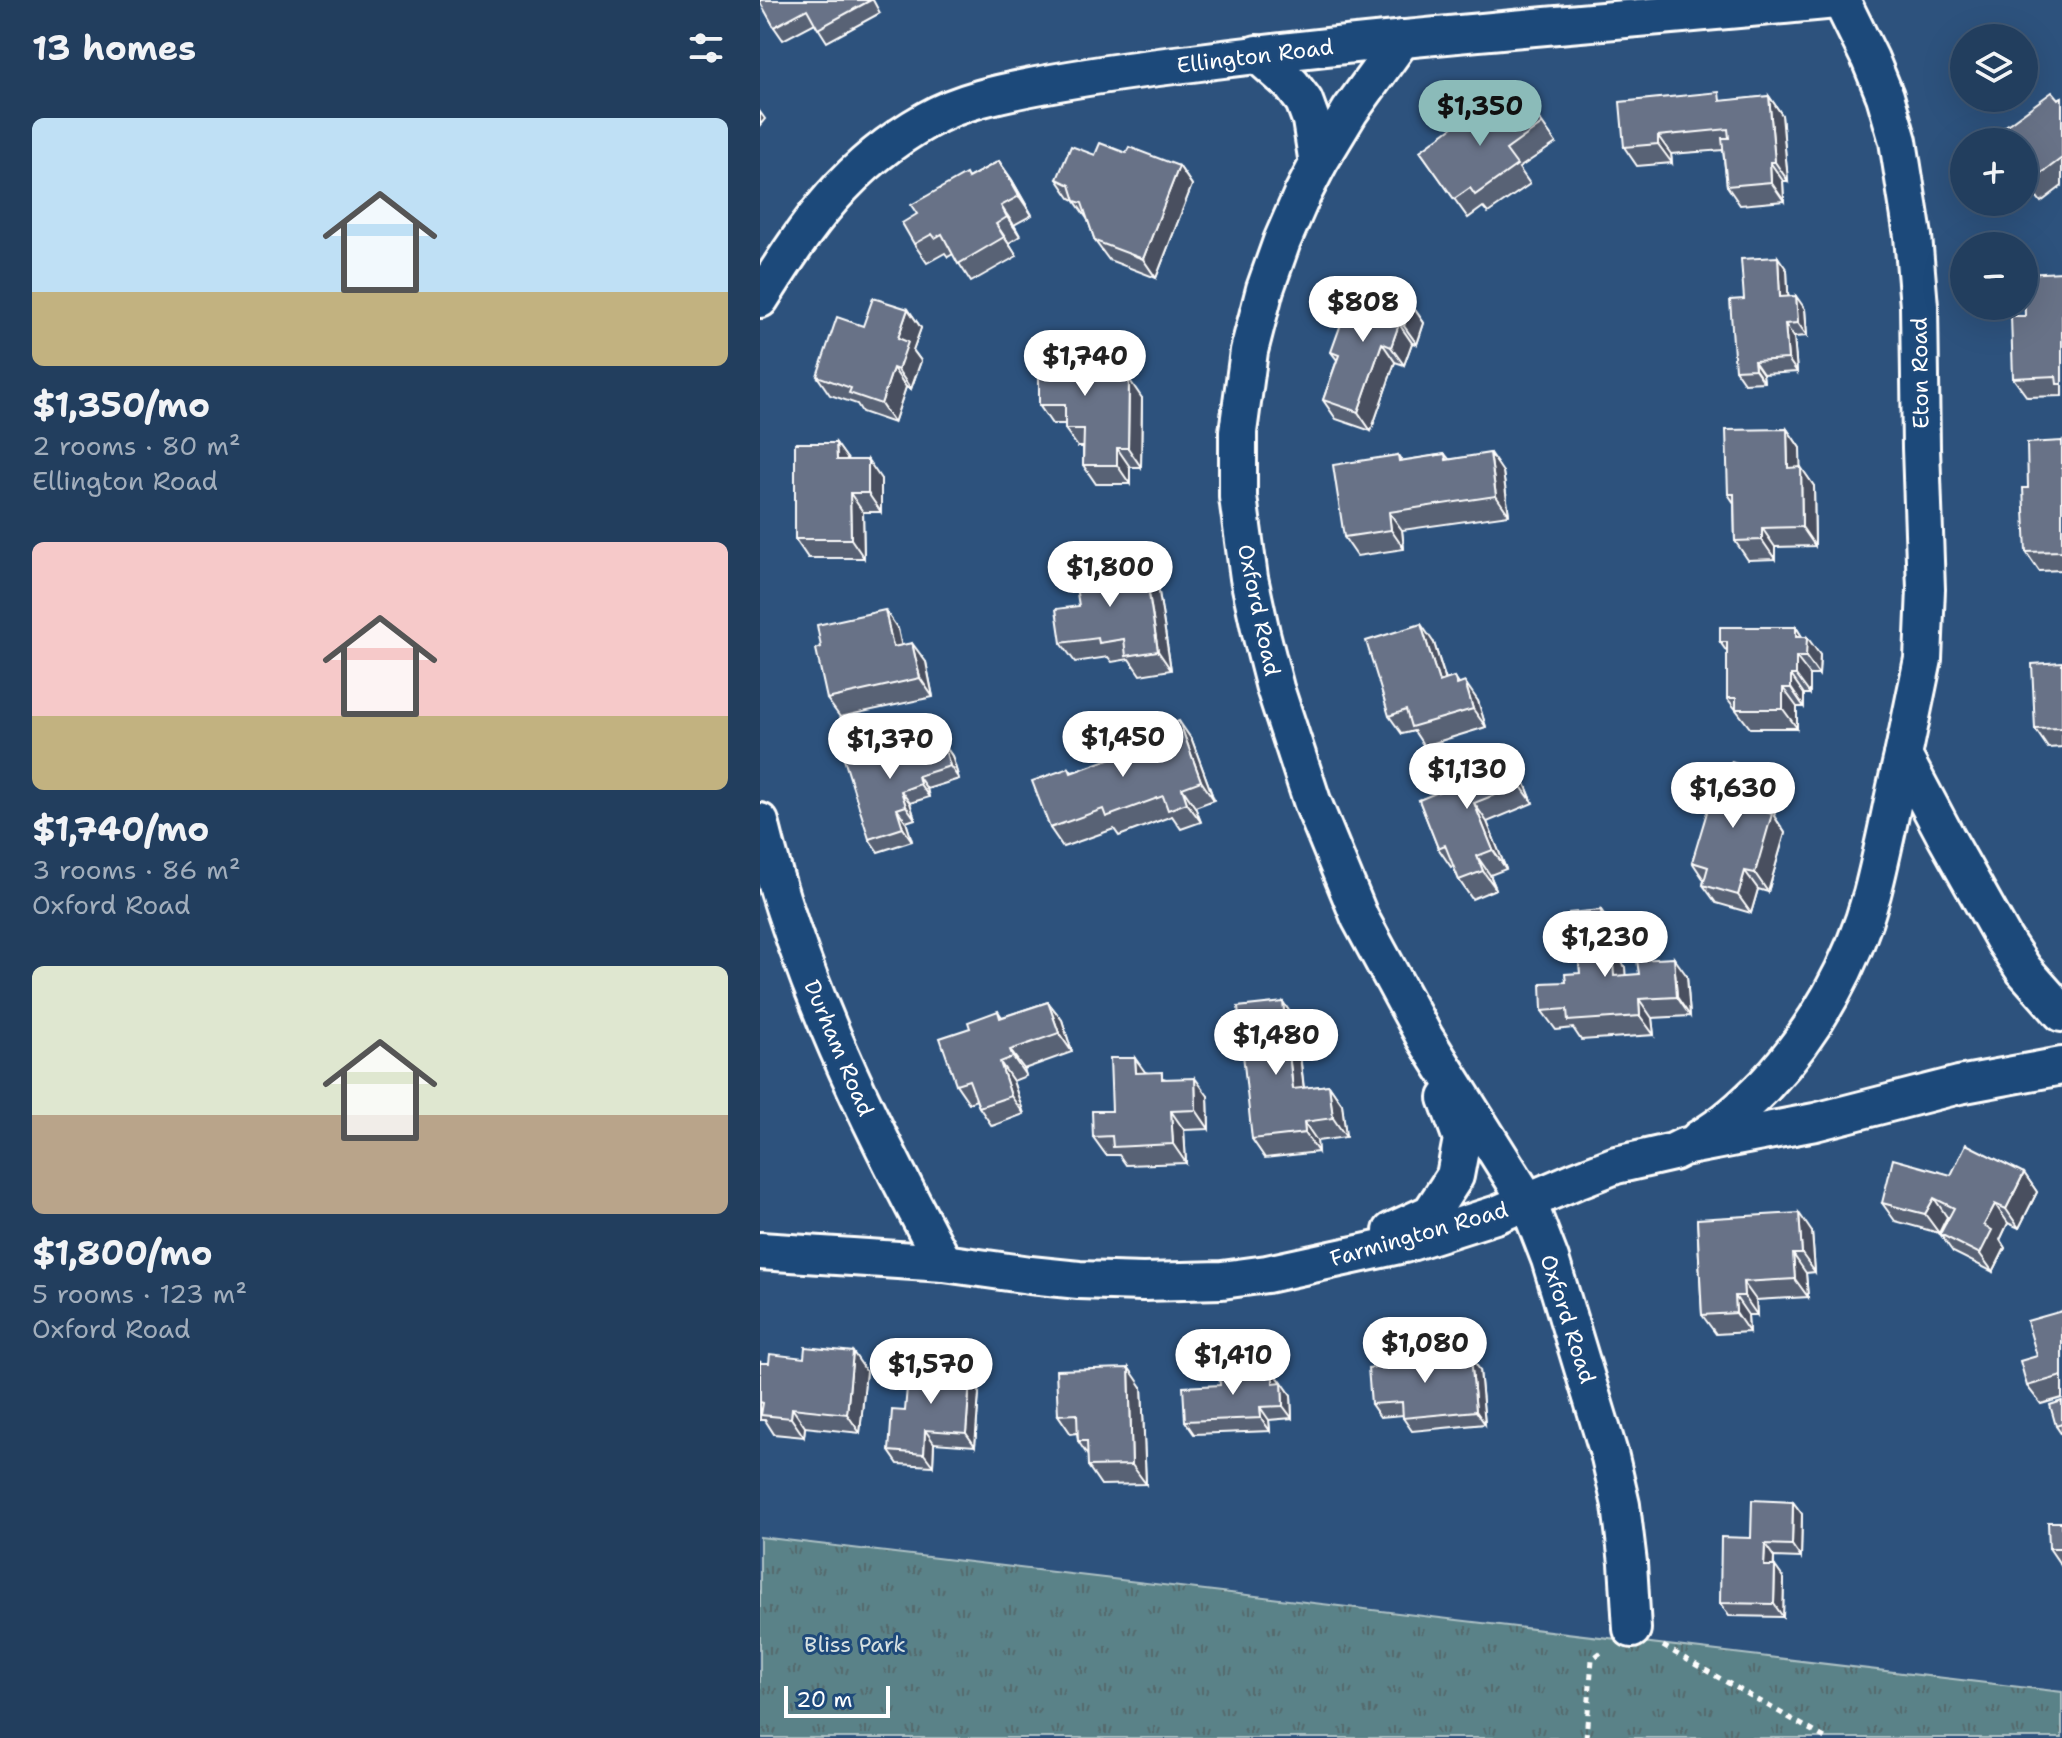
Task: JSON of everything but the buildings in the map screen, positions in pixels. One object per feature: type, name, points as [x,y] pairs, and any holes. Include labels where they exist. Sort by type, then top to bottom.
[{"type":"street","name":"Ellington Road","points":[[760,299],[801,235],[857,170],[892,141],[930,118],[971,102],[1096,75],[1257,54],[1838,0]]},
{"type":"street","name":"Eton Road","points":[[1683,1147],[1713,1131],[1748,1102],[1780,1069],[1811,1028],[1836,984],[1858,937],[1872,894],[1923,659],[1926,589],[1919,306],[1913,236],[1898,141],[1885,96],[1870,59],[1838,0]]},
{"type":"street","name":"Oxford Road","points":[[1402,39],[1350,111],[1318,164],[1282,241],[1265,289],[1249,351],[1238,432],[1238,497],[1249,578],[1279,701],[1334,860],[1360,918],[1425,1038],[1528,1202],[1550,1259],[1610,1457],[1621,1505],[1632,1629]]},
{"type":"street","points":[[1257,54],[1291,84],[1304,101],[1311,120],[1318,164]]},
{"type":"street","points":[[1903,756],[2004,940],[2024,970],[2062,1013]]},
{"type":"street","name":"Durham Road","points":[[760,822],[781,897],[828,1028],[898,1178],[944,1263]]},
{"type":"street","name":"Oxford Road","points":[[1342,1259],[1431,1213],[1455,1176],[1462,1139],[1425,1038]]},
{"type":"street","name":"Farmington Road","points":[[760,1251],[944,1263],[1079,1280],[1222,1280],[1267,1274],[1404,1244],[1498,1214],[1616,1165],[1683,1147],[1815,1122],[1959,1085],[2062,1066]]},
{"type":"path","points":[[1586,1738],[1592,1659],[1632,1629],[1825,1738]]},
{"type":"green space","name":"Bliss Park","points":[[760,1537],[2062,1692],[2062,1738],[760,1738]]}]
